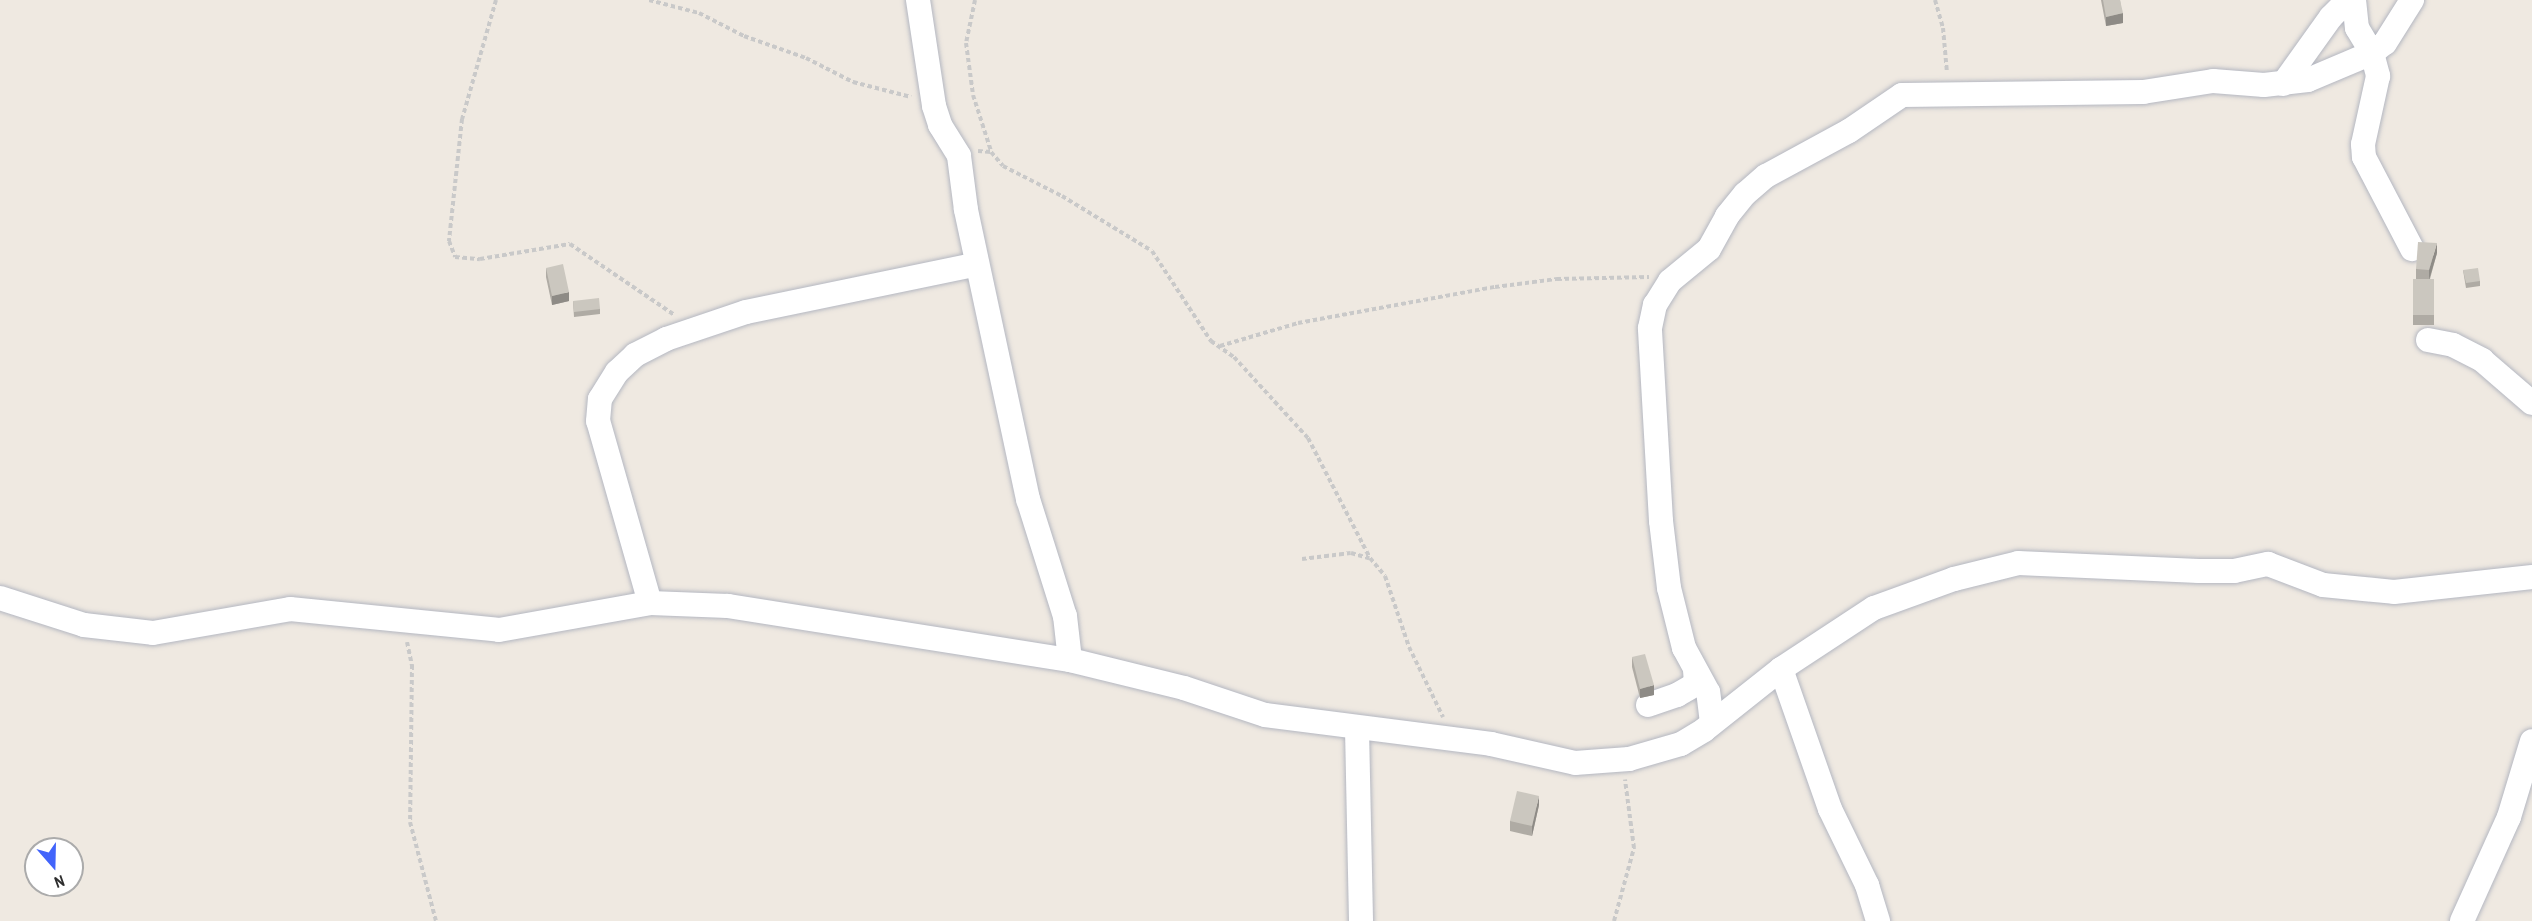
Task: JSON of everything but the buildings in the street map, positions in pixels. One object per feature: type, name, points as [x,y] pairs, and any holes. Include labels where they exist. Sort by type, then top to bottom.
[{"type":"street","points":[[918,0],[934,106],[940,125],[959,156],[977,264],[1028,499],[1065,616],[1070,660]]},
{"type":"street","points":[[2283,84],[2331,17],[2348,0]]},
{"type":"street","points":[[2354,0],[2356,27],[2372,53],[2378,76],[2363,144],[2364,157],[2412,249]]},
{"type":"street","points":[[1712,723],[1708,692],[1695,671],[1675,618],[1661,521],[1650,328],[1655,305],[1670,281],[1709,249],[1727,216],[1766,176],[1849,131],[1891,100],[1914,93],[1941,95],[2143,92],[2213,81],[2283,84],[2337,71],[2372,53],[2385,43],[2412,0]]},
{"type":"street","points":[[650,603],[598,421],[600,399],[617,372],[635,355],[697,328],[746,312],[977,264]]},
{"type":"street","points":[[2428,340],[2453,345],[2482,360],[2532,403]]},
{"type":"street","points":[[0,598],[84,625],[153,633],[290,609],[403,621],[523,629],[650,603],[728,606],[1070,660],[1184,688],[1265,715],[1357,729],[1388,729],[1491,744],[1575,763],[1629,759],[1681,744],[1712,723],[1781,669],[1874,608],[1954,579],[2018,563],[2223,571],[2268,564],[2323,585],[2372,591],[2532,577]]},
{"type":"street","points":[[1781,669],[1830,809],[1867,885],[1878,921]]},
{"type":"street","points":[[1648,705],[1677,695],[1696,684],[1695,671]]},
{"type":"street","points":[[1357,729],[1361,921]]},
{"type":"street","points":[[2462,921],[2509,817],[2532,741]]},
{"type":"path","points":[[496,0],[462,120],[449,241],[455,257],[480,259],[570,244],[697,328]]},
{"type":"path","points":[[649,0],[699,13],[744,36],[806,58],[853,82],[934,106]]},
{"type":"path","points":[[975,0],[966,43],[973,95],[991,152],[1003,166],[1062,196],[1152,251],[1207,334],[1246,370],[1308,438],[1370,558],[1385,576],[1409,647],[1454,740]]},
{"type":"path","points":[[1935,0],[1948,69],[1941,95]]},
{"type":"path","points":[[959,156],[991,152]]},
{"type":"path","points":[[1220,346],[1298,323],[1495,287],[1627,275],[1670,281]]},
{"type":"path","points":[[1302,559],[1351,553],[1370,558]]},
{"type":"path","points":[[403,621],[412,665],[410,822],[436,921]]},
{"type":"path","points":[[1614,921],[1634,848],[1625,788],[1629,759]]}]
